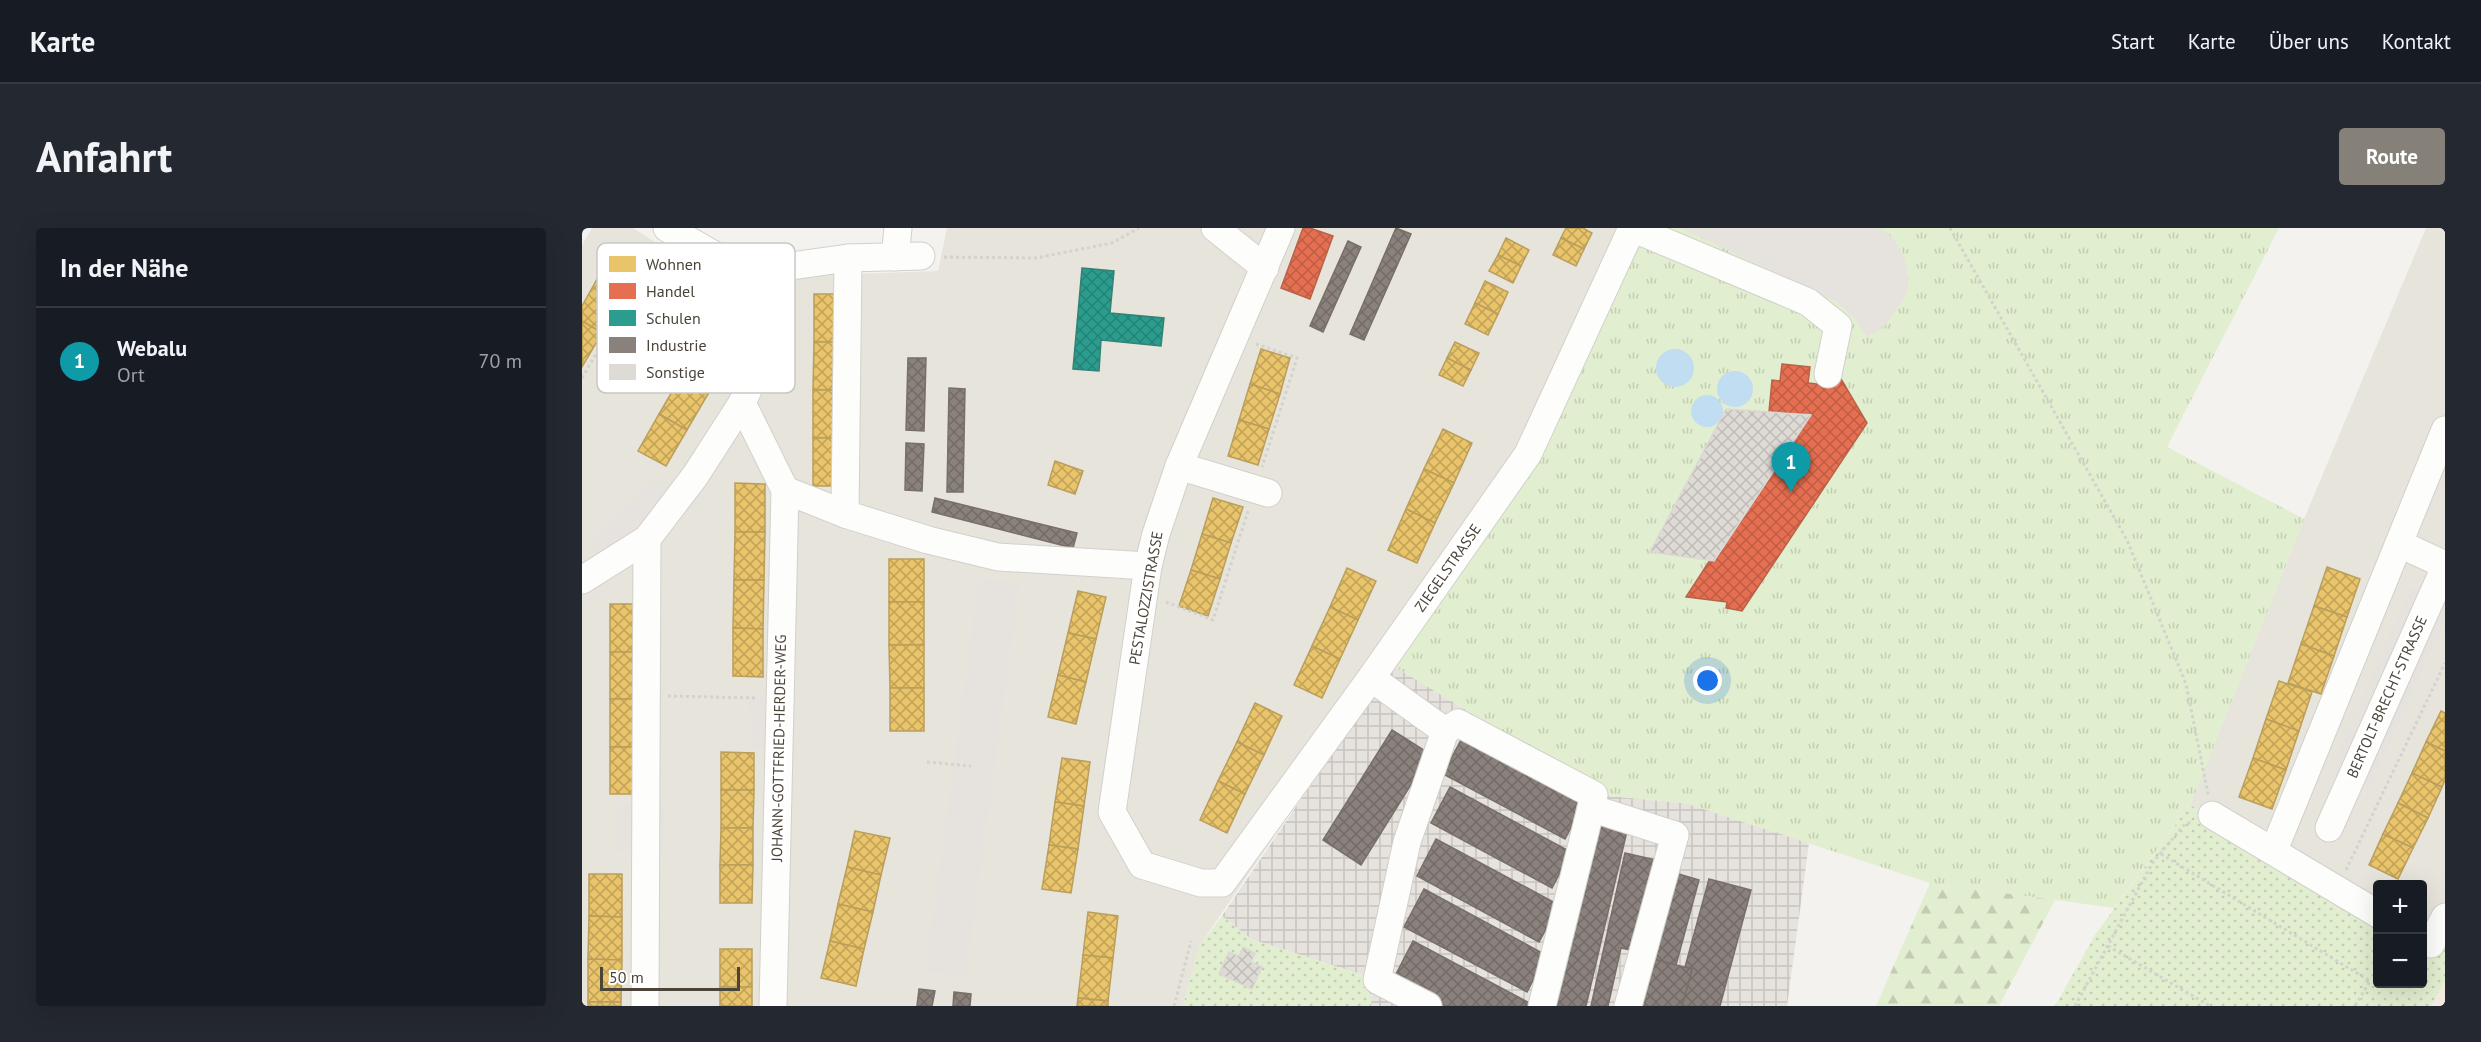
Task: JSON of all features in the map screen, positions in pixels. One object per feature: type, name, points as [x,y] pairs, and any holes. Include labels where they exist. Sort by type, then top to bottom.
[{"type":"street","points":[[795,265],[848,258],[908,257],[898,228]]},
{"type":"street","points":[[1215,228],[1265,268]]},
{"type":"street","name":"PESTALOZZISTRASSE","points":[[1222,883],[1201,883],[1142,865],[1112,812],[1148,566],[1156,534],[1179,466],[1281,228]]},
{"type":"street","points":[[1632,228],[1808,302],[1838,326],[1828,374]]},
{"type":"street","name":"ZIEGELSTRASSE","points":[[1222,883],[1371,678],[1528,454],[1632,228]]},
{"type":"street","points":[[668,229],[693,243]]},
{"type":"street","points":[[845,514],[848,258]]},
{"type":"street","points":[[582,580],[647,538],[695,476],[747,393]]},
{"type":"street","points":[[742,403],[785,490],[845,514],[928,540],[998,557],[1148,566]]},
{"type":"street","points":[[2274,850],[2445,430]]},
{"type":"street","points":[[1179,466],[1268,493]]},
{"type":"street","name":"JOHANN-GOTTFRIED-HERDER-WEG","points":[[773,1006],[785,490]]},
{"type":"street","points":[[645,1006],[647,538]]},
{"type":"street","points":[[2400,544],[2445,566]]},
{"type":"street","name":"BERTOLT-BRECHT-STRASSE","points":[[2329,828],[2445,566]]},
{"type":"street","points":[[1371,678],[1445,731]]},
{"type":"street","points":[[1428,1006],[1377,980],[1407,842],[1445,731],[1458,723],[1594,795],[1542,1006]]},
{"type":"street","points":[[1591,808],[1675,835],[1628,1006]]},
{"type":"street","points":[[2212,815],[2373,911]]},
{"type":"street","points":[[2433,946],[2445,917]]},
{"type":"path","points":[[908,257],[1036,258],[1112,243],[1139,228]]},
{"type":"path","points":[[1950,228],[2127,540],[2186,684],[2212,815],[2185,824],[2153,862],[2075,1006]]},
{"type":"path","points":[[660,243],[668,229]]},
{"type":"path","points":[[582,378],[597,352]]},
{"type":"path","points":[[2337,890],[2445,663]]},
{"type":"path","points":[[665,695],[780,698]]},
{"type":"path","points":[[927,762],[970,766]]},
{"type":"path","points":[[2160,854],[2370,981],[2355,1006]]},
{"type":"path","points":[[1174,1006],[1191,941]]},
{"type":"path","points":[[2108,946],[2210,1006]]},
{"type":"shaded area","points":[[592,228],[633,228],[657,243],[597,243],[597,393],[795,393],[795,278],[821,275],[938,271],[947,228],[1639,228],[1408,641],[1200,945],[1183,1006],[582,1006],[582,245]]},
{"type":"shaded area","points":[[1681,228],[1881,228],[1893,238],[1904,257],[1908,274],[1908,291],[1886,325],[1867,337],[1855,319],[1837,302]]},
{"type":"shaded area","points":[[2426,228],[2445,228],[2445,950],[2427,940],[2427,880],[2373,880],[2373,911],[2190,805],[2304,519]]},
{"type":"shaded area","points":[[658,477],[682,492],[608,564],[588,541]]},
{"type":"shaded area","points":[[595,573],[605,593],[582,606],[582,580]]},
{"type":"shaded area","points":[[979,578],[1020,583],[966,977],[925,971]]},
{"type":"shaded area","points":[[2411,587],[2445,602],[2445,618],[2371,786],[2331,769]]},
{"type":"shaded area","points":[[1392,665],[1608,796],[1685,803],[1809,843],[1787,1006],[1371,1006],[1372,978],[1251,939],[1222,916]]},
{"type":"shaded area","points":[[795,696],[795,752],[750,748],[749,697]]},
{"type":"shaded area","points":[[619,803],[667,808],[662,854],[615,850]]},
{"type":"shaded area","points":[[2445,980],[2445,1006],[2431,1006]]},
{"type":"green space","points":[[1639,228],[2279,228],[2167,447],[2304,519],[2190,805],[2114,908],[1930,883],[1685,803],[1608,796],[1392,665],[1538,457]]},
{"type":"green space","points":[[2190,805],[2373,911],[2373,988],[2427,988],[2427,940],[2445,950],[2445,980],[2431,1006],[2055,1006],[2095,935]]},
{"type":"green space","points":[[1930,883],[2055,900],[1999,1006],[1876,1006]]},
{"type":"green space","points":[[1222,916],[1251,939],[1372,978],[1371,1006],[1183,1006],[1200,945]]},
{"type":"water","points":[[1675,349],[1682,350],[1688,355],[1693,361],[1693,375],[1688,381],[1682,386],[1675,387],[1668,386],[1662,381],[1657,375],[1656,368],[1657,361],[1662,355],[1668,350]]},
{"type":"water","points":[[1735,371],[1748,376],[1753,389],[1748,402],[1735,407],[1722,402],[1717,389],[1722,376]]},
{"type":"water","points":[[1707,395],[1718,400],[1723,411],[1718,422],[1707,427],[1696,422],[1691,411],[1696,400]]},
{"type":"building: Wohnen","points":[[1566,228],[1583,228],[1592,233],[1584,249],[1561,238]]},
{"type":"building: Wohnen","points":[[1506,238],[1529,250],[1521,266],[1498,255]]},
{"type":"building: Wohnen","points":[[1561,238],[1584,249],[1576,266],[1553,255]]},
{"type":"building: Wohnen","points":[[1498,255],[1521,266],[1513,283],[1489,271]]},
{"type":"building: Wohnen","points":[[596,281],[597,330],[582,321],[582,306]]},
{"type":"building: Wohnen","points":[[1485,281],[1508,292],[1498,314],[1475,303]]},
{"type":"building: Wohnen","points":[[814,294],[844,294],[843,342],[814,342]]},
{"type":"building: Wohnen","points":[[1475,303],[1498,314],[1488,335],[1465,324]]},
{"type":"building: Wohnen","points":[[582,321],[597,330],[597,342],[582,367]]},
{"type":"building: Wohnen","points":[[814,342],[843,342],[843,390],[813,390]]},
{"type":"building: Wohnen","points":[[1455,342],[1479,353],[1471,370],[1447,358]]},
{"type":"building: Wohnen","points":[[1261,349],[1290,358],[1280,394],[1250,384]]},
{"type":"building: Wohnen","points":[[1447,358],[1471,370],[1463,386],[1439,375]]},
{"type":"building: Wohnen","points":[[1250,384],[1280,394],[1269,429],[1239,420]]},
{"type":"building: Wohnen","points":[[813,390],[843,390],[843,438],[813,438]]},
{"type":"building: Wohnen","points":[[671,393],[708,394],[687,430],[659,414]]},
{"type":"building: Wohnen","points":[[659,414],[687,430],[666,466],[638,451]]},
{"type":"building: Wohnen","points":[[1239,420],[1269,429],[1258,465],[1228,456]]},
{"type":"building: Wohnen","points":[[1443,429],[1472,443],[1454,483],[1424,469]]},
{"type":"building: Wohnen","points":[[813,438],[843,438],[842,486],[813,486]]},
{"type":"building: Wohnen","points":[[1055,461],[1083,471],[1075,494],[1048,485]]},
{"type":"building: Wohnen","points":[[1424,469],[1454,483],[1435,523],[1406,509]]},
{"type":"building: Wohnen","points":[[735,483],[765,484],[765,532],[735,532]]},
{"type":"building: Wohnen","points":[[1213,498],[1243,507],[1231,543],[1202,534]]},
{"type":"building: Wohnen","points":[[1406,509],[1435,523],[1417,563],[1388,550]]},
{"type":"building: Wohnen","points":[[735,532],[765,532],[764,580],[734,580]]},
{"type":"building: Wohnen","points":[[1202,534],[1231,543],[1220,579],[1191,570]]},
{"type":"building: Wohnen","points":[[889,559],[924,559],[924,602],[889,602]]},
{"type":"building: Wohnen","points":[[2327,567],[2360,579],[2347,617],[2314,606]]},
{"type":"building: Wohnen","points":[[1347,568],[1376,581],[1358,620],[1330,607]]},
{"type":"building: Wohnen","points":[[1191,570],[1220,579],[1208,616],[1179,606]]},
{"type":"building: Wohnen","points":[[734,580],[764,580],[763,629],[733,628]]},
{"type":"building: Wohnen","points":[[1078,591],[1106,597],[1096,639],[1068,633]]},
{"type":"building: Wohnen","points":[[889,602],[924,602],[924,645],[889,645]]},
{"type":"building: Wohnen","points":[[610,604],[641,604],[641,652],[610,652]]},
{"type":"building: Wohnen","points":[[2314,606],[2347,617],[2334,656],[2301,644]]},
{"type":"building: Wohnen","points":[[1330,607],[1358,620],[1340,659],[1312,646]]},
{"type":"building: Wohnen","points":[[733,628],[763,629],[763,677],[733,676]]},
{"type":"building: Wohnen","points":[[1068,633],[1096,639],[1086,682],[1058,675]]},
{"type":"building: Wohnen","points":[[2301,644],[2334,656],[2321,694],[2288,683]]},
{"type":"building: Wohnen","points":[[889,645],[924,645],[924,688],[890,688]]},
{"type":"building: Wohnen","points":[[1312,646],[1340,659],[1322,698],[1294,685]]},
{"type":"building: Wohnen","points":[[610,652],[641,652],[641,699],[610,699]]},
{"type":"building: Wohnen","points":[[1058,675],[1086,682],[1076,724],[1048,717]]},
{"type":"building: Wohnen","points":[[2279,681],[2312,692],[2299,731],[2266,719]]},
{"type":"building: Wohnen","points":[[890,688],[924,688],[924,731],[890,731]]},
{"type":"building: Wohnen","points":[[610,699],[641,699],[641,747],[610,747]]},
{"type":"building: Wohnen","points":[[1255,703],[1282,716],[1264,755],[1237,742]]},
{"type":"building: Wohnen","points":[[2441,711],[2445,713],[2445,751],[2426,742]]},
{"type":"building: Wohnen","points":[[2266,719],[2299,731],[2286,770],[2253,758]]},
{"type":"building: Wohnen","points":[[1237,742],[1264,755],[1245,794],[1218,781]]},
{"type":"building: Wohnen","points":[[2426,742],[2445,751],[2445,780],[2442,787],[2412,773]]},
{"type":"building: Wohnen","points":[[610,747],[641,747],[641,794],[610,794]]},
{"type":"building: Wohnen","points":[[721,752],[754,753],[754,790],[721,790]]},
{"type":"building: Wohnen","points":[[1062,758],[1090,762],[1084,806],[1055,802]]},
{"type":"building: Wohnen","points":[[2253,758],[2286,770],[2272,809],[2239,797]]},
{"type":"building: Wohnen","points":[[2412,773],[2442,787],[2428,818],[2398,803]]},
{"type":"building: Wohnen","points":[[1218,781],[1245,794],[1227,833],[1200,820]]},
{"type":"building: Wohnen","points":[[721,790],[754,790],[753,828],[721,828]]},
{"type":"building: Wohnen","points":[[1055,802],[1084,806],[1078,849],[1049,845]]},
{"type":"building: Wohnen","points":[[2398,803],[2428,818],[2413,848],[2383,834]]},
{"type":"building: Wohnen","points":[[721,828],[753,828],[753,865],[720,865]]},
{"type":"building: Wohnen","points":[[855,831],[890,838],[881,875],[847,867]]},
{"type":"building: Wohnen","points":[[2383,834],[2413,848],[2398,879],[2369,865]]},
{"type":"building: Wohnen","points":[[1049,845],[1078,849],[1071,893],[1042,889]]},
{"type":"building: Wohnen","points":[[720,865],[753,865],[752,903],[720,903]]},
{"type":"building: Wohnen","points":[[847,867],[881,875],[873,912],[838,904]]},
{"type":"building: Wohnen","points":[[589,874],[622,874],[622,917],[589,916]]},
{"type":"building: Wohnen","points":[[838,904],[873,912],[864,949],[830,941]]},
{"type":"building: Wohnen","points":[[1088,912],[1118,916],[1113,958],[1083,955]]},
{"type":"building: Wohnen","points":[[589,916],[622,917],[622,960],[588,959]]},
{"type":"building: Wohnen","points":[[830,941],[864,949],[856,986],[821,978]]},
{"type":"building: Wohnen","points":[[720,949],[752,949],[752,987],[720,987]]},
{"type":"building: Wohnen","points":[[1083,955],[1113,958],[1108,1001],[1078,998]]},
{"type":"building: Wohnen","points":[[588,959],[622,960],[621,1002],[588,1002]]},
{"type":"building: Wohnen","points":[[720,987],[752,987],[752,1006],[720,1006]]},
{"type":"building: Wohnen","points":[[1078,998],[1108,1001],[1108,1006],[1077,1006]]},
{"type":"building: Wohnen","points":[[588,1002],[621,1002],[621,1006],[588,1006]]},
{"type":"building: Handel","points":[[1303,228],[1310,228],[1333,236],[1310,299],[1281,288]]},
{"type":"building: Handel","points":[[1782,364],[1810,367],[1808,383],[1826,385],[1837,372],[1867,423],[1742,611],[1726,608],[1727,602],[1686,597],[1710,560],[1714,561],[1811,415],[1769,412],[1772,380],[1780,381]]},
{"type":"building: Schulen","points":[[1082,268],[1114,271],[1110,313],[1164,318],[1161,346],[1101,340],[1099,371],[1073,369]]},
{"type":"building: Industrie","points":[[1396,228],[1411,234],[1364,340],[1350,334]]},
{"type":"building: Industrie","points":[[1348,241],[1361,247],[1323,332],[1310,326]]},
{"type":"building: Industrie","points":[[908,358],[926,358],[924,431],[906,430]]},
{"type":"building: Industrie","points":[[949,388],[965,389],[963,492],[947,492]]},
{"type":"building: Industrie","points":[[906,443],[924,444],[922,491],[905,490]]},
{"type":"building: Industrie","points":[[935,498],[1077,533],[1073,548],[932,512]]},
{"type":"building: Industrie","points":[[1392,730],[1430,754],[1361,865],[1323,840]]},
{"type":"building: Industrie","points":[[1462,738],[1584,803],[1565,839],[1443,774]]},
{"type":"building: Industrie","points":[[1450,787],[1571,852],[1552,888],[1431,823]]},
{"type":"building: Industrie","points":[[1594,824],[1627,831],[1586,1006],[1551,1006]]},
{"type":"building: Industrie","points":[[1436,839],[1559,905],[1539,942],[1417,876]]},
{"type":"building: Industrie","points":[[1625,853],[1656,860],[1636,951],[1621,948],[1608,1006],[1591,1006]]},
{"type":"building: Industrie","points":[[1672,872],[1699,880],[1676,965],[1649,958]]},
{"type":"building: Industrie","points":[[1709,879],[1751,890],[1720,1006],[1682,1006],[1692,969],[1685,967]]},
{"type":"building: Industrie","points":[[1424,889],[1546,955],[1527,992],[1404,927]]},
{"type":"building: Industrie","points":[[1413,941],[1535,1006],[1445,1006],[1394,978]]},
{"type":"building: Industrie","points":[[1649,958],[1692,969],[1682,1006],[1636,1006]]},
{"type":"building: Industrie","points":[[919,989],[935,991],[932,1006],[917,1006]]},
{"type":"building: Industrie","points":[[954,992],[971,994],[970,1006],[953,1006]]},
{"type":"building: Sonstige","points":[[1726,409],[1811,415],[1714,561],[1650,552]]},
{"type":"building: Sonstige","points":[[1243,947],[1255,953],[1251,962],[1262,967],[1252,989],[1219,974],[1229,952],[1239,956]]},
{"type":"place","name":"Webalu","points":[[1791,492]]}]
